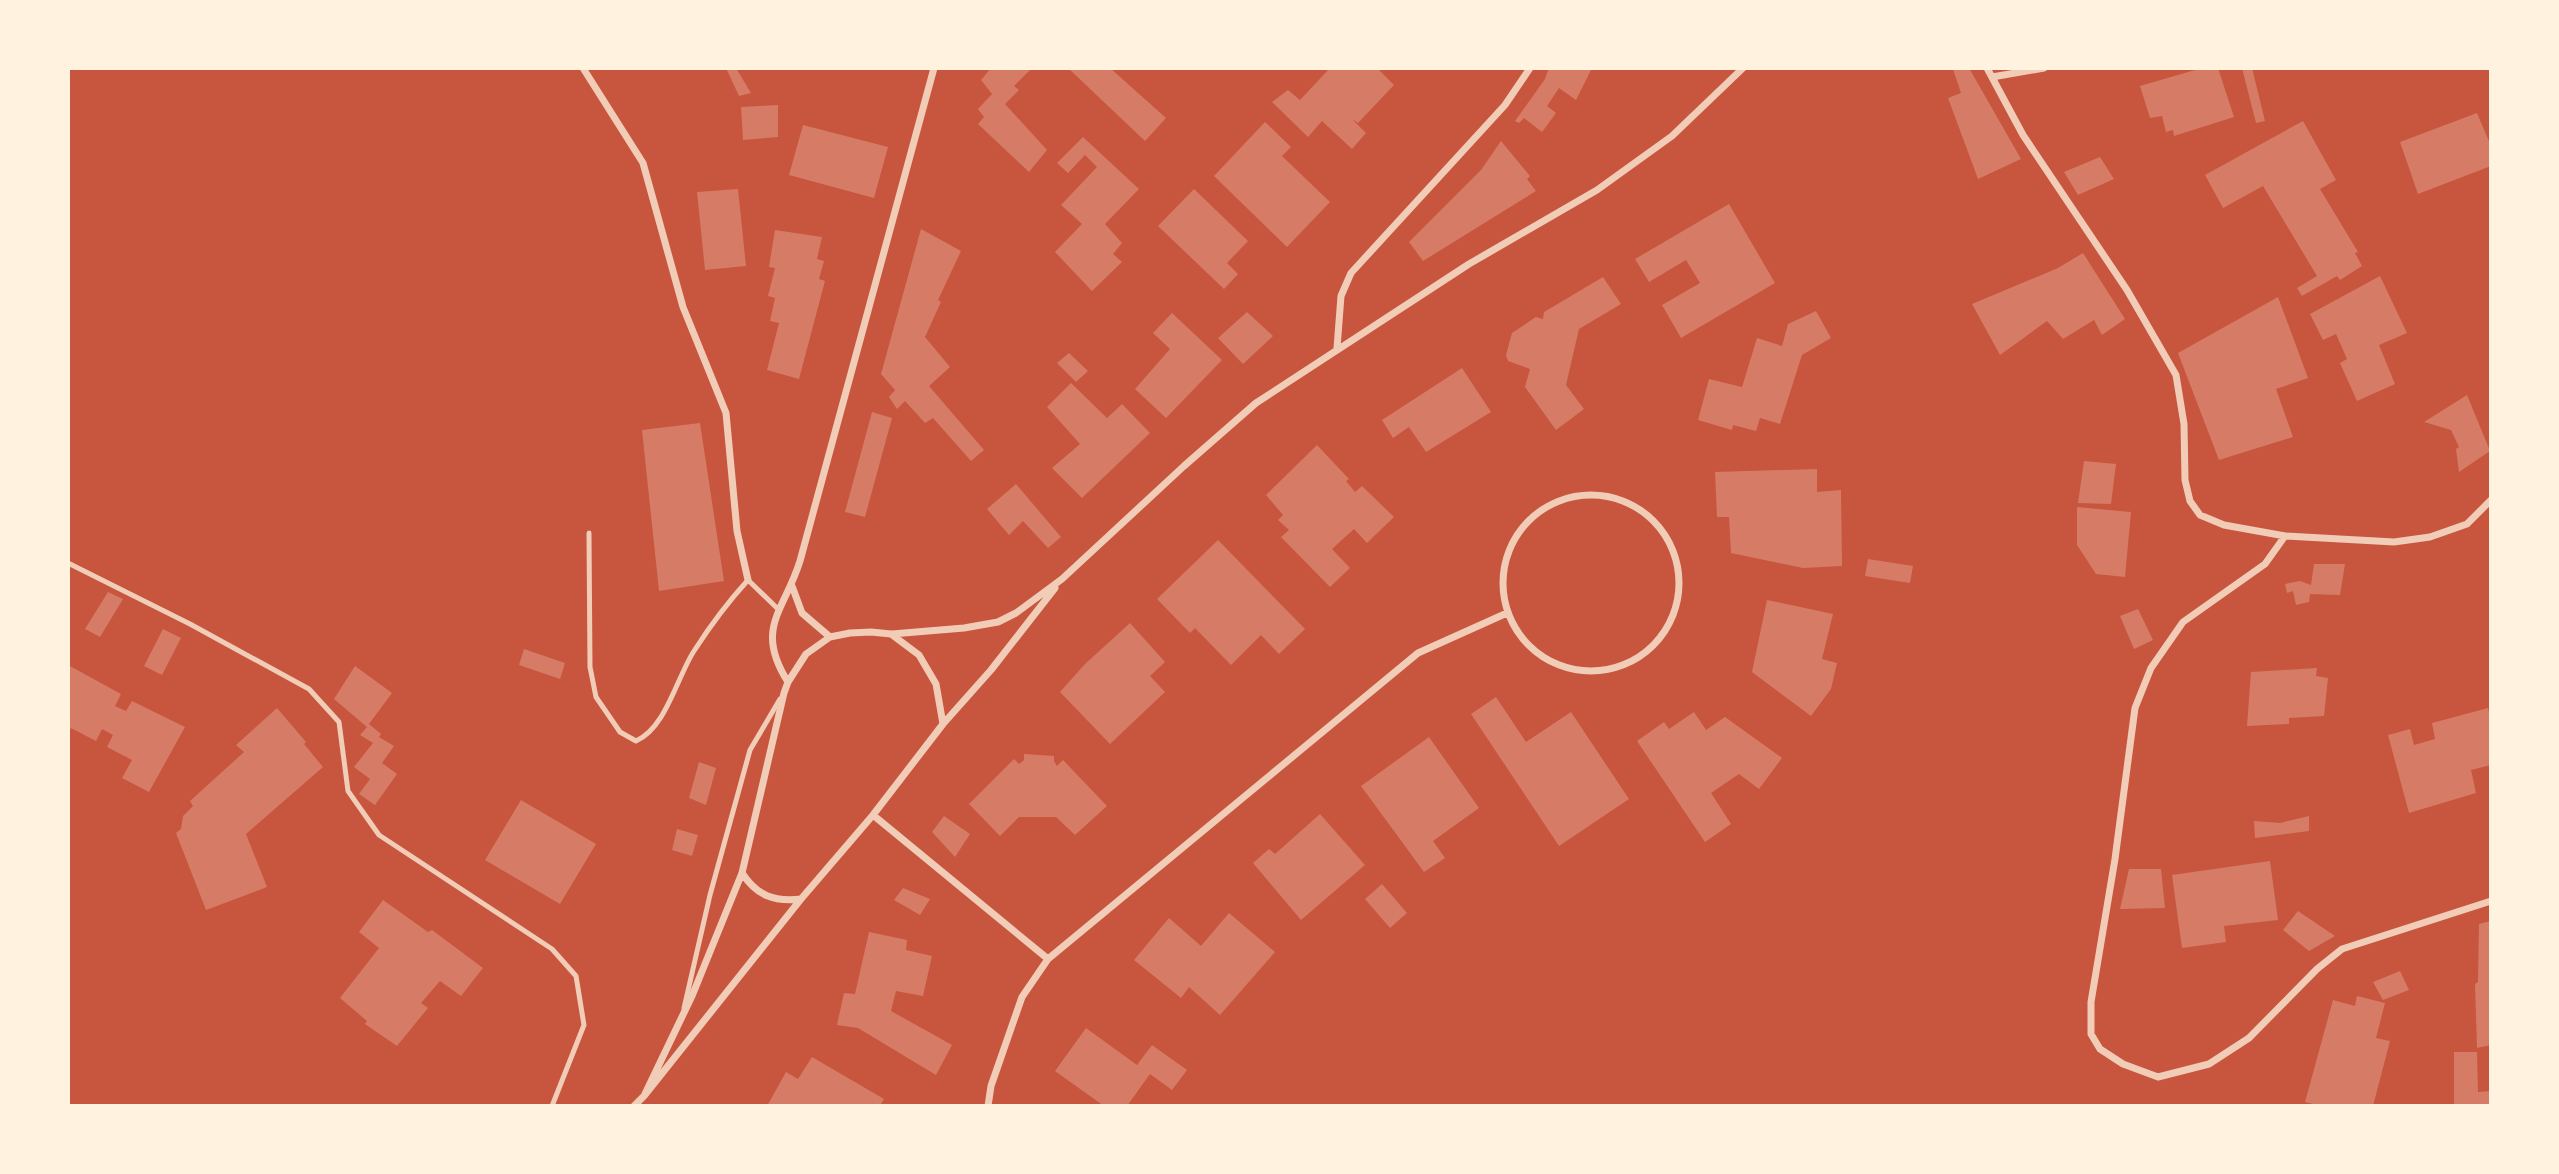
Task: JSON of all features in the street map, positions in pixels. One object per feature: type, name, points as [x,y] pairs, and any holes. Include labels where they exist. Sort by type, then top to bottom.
[{"type":"street","points":[[583,68],[643,163],[683,307],[726,413],[737,531],[748,580]]},
{"type":"street","points":[[788,682],[776,662],[770,639],[779,610],[792,586],[934,68]]},
{"type":"street","points":[[1337,348],[1341,296],[1351,273],[1505,105],[1530,68]]},
{"type":"street","points":[[643,1096],[681,1018],[742,873],[784,693],[806,654],[830,637],[850,633],[891,634],[955,629],[998,622],[1016,613],[1062,579],[1256,403],[1469,264],[1597,191],[1672,136],[1743,68]]},
{"type":"street","points":[[1987,68],[2023,135],[2127,290],[2176,375],[2184,424],[2185,480],[2190,501],[2200,515],[2224,525],[2285,536],[2393,542],[2430,537],[2467,524],[2491,500]]},
{"type":"street","points":[[1992,77],[2044,68]]},
{"type":"street","points":[[1575,495],[1606,495],[1635,506],[1658,526],[1674,552],[1679,583],[1674,613],[1658,640],[1634,660],[1606,670],[1575,670],[1546,660],[1522,640],[1507,613],[1502,582],[1507,552],[1523,526],[1531,519],[1547,506],[1575,495]]},
{"type":"street","points":[[2285,536],[2266,564],[2183,622],[2151,668],[2135,708],[2115,859],[2091,1002],[2091,1034],[2100,1049],[2123,1064],[2158,1077],[2209,1064],[2249,1038],[2317,969],[2342,949],[2491,901]]},
{"type":"street","points":[[634,1106],[873,815],[943,724],[991,670],[1062,579]]},
{"type":"street","points":[[792,586],[802,613],[830,637]]},
{"type":"street","points":[[988,1106],[991,1086],[1022,997],[1048,959],[1418,653],[1507,613]]},
{"type":"street","points":[[891,634],[919,655],[936,684],[943,724]]},
{"type":"street","points":[[873,815],[1048,959]]},
{"type":"street","points":[[742,873],[750,886],[771,899],[802,899]]},
{"type":"lane","points":[[589,533],[590,667],[596,697],[620,732],[636,741],[646,737],[660,718],[694,652],[748,580],[779,610]]},
{"type":"lane","points":[[68,563],[190,624],[309,689],[339,722],[348,791],[379,835],[552,948],[576,976],[584,1025],[552,1106]]},
{"type":"lane","points":[[681,1018],[710,895],[750,750],[784,693]]},
{"type":"building","points":[[726,68],[736,68],[751,93],[739,96]]},
{"type":"building","points":[[991,68],[1032,68],[1014,86],[1019,90],[1005,104],[1047,150],[1029,172],[978,124],[984,117],[978,109],[992,94],[981,80]]},
{"type":"building","points":[[1068,68],[1110,68],[1166,118],[1145,141]]},
{"type":"building","points":[[1330,68],[1377,68],[1394,85],[1358,123],[1352,119],[1366,133],[1352,149],[1322,121],[1308,137],[1272,102],[1288,90],[1300,100]]},
{"type":"building","points":[[1549,68],[1592,68],[1576,100],[1559,88],[1547,106],[1556,113],[1542,132],[1524,118],[1519,123],[1515,121],[1545,79]]},
{"type":"building","points":[[1969,68],[2021,159],[1978,179],[1948,98],[1961,93],[1953,69]]},
{"type":"building","points":[[2202,68],[2218,68],[2234,117],[2174,136],[2173,130],[2166,132],[2162,116],[2150,118],[2140,86]]},
{"type":"building","points":[[2242,68],[2252,68],[2265,121],[2256,123]]},
{"type":"building","points":[[778,105],[778,137],[743,140],[741,107]]},
{"type":"building","points":[[2477,113],[2491,146],[2491,166],[2418,194],[2400,142]]},
{"type":"building","points":[[2303,121],[2336,180],[2320,189],[2358,252],[2355,253],[2362,266],[2340,280],[2337,276],[2302,296],[2297,288],[2317,276],[2263,186],[2223,208],[2205,175]]},
{"type":"building","points":[[1265,122],[1291,147],[1282,156],[1330,202],[1287,247],[1214,176]]},
{"type":"building","points":[[803,125],[888,147],[874,198],[789,175]]},
{"type":"building","points":[[1083,137],[1139,189],[1105,224],[1122,243],[1113,254],[1122,262],[1092,291],[1055,252],[1082,224],[1061,205],[1097,167],[1085,155],[1068,173],[1057,163]]},
{"type":"building","points":[[1501,141],[1530,176],[1527,179],[1536,191],[1423,261],[1409,242],[1481,170]]},
{"type":"building","points":[[2100,157],[2114,179],[2078,195],[2064,172]]},
{"type":"building","points":[[738,189],[746,266],[705,270],[697,192]]},
{"type":"building","points":[[1194,189],[1248,241],[1227,263],[1238,274],[1224,289],[1158,226]]},
{"type":"building","points":[[1729,204],[1775,283],[1681,338],[1662,305],[1700,283],[1686,260],[1649,282],[1635,259]]},
{"type":"building","points":[[921,229],[961,251],[938,300],[941,302],[925,337],[950,367],[929,386],[984,450],[971,461],[933,418],[925,423],[905,401],[897,409],[889,397],[895,390],[881,374]]},
{"type":"building","points":[[775,230],[822,237],[817,259],[824,261],[819,279],[825,281],[799,379],[767,370],[779,323],[770,321],[775,298],[768,296],[775,268],[769,267]]},
{"type":"building","points":[[2083,253],[2125,319],[2102,335],[2094,320],[2063,339],[2047,321],[2000,355],[1972,304],[2058,268]]},
{"type":"building","points":[[2380,276],[2407,333],[2379,345],[2395,384],[2357,401],[2340,363],[2347,359],[2336,334],[2323,340],[2310,314]]},
{"type":"building","points":[[1603,277],[1621,304],[1579,329],[1566,385],[1584,409],[1556,430],[1525,387],[1530,369],[1508,361],[1506,355],[1512,333],[1536,317],[1543,319],[1544,312]]},
{"type":"building","points":[[2278,297],[2308,378],[2276,389],[2293,437],[2219,460],[2178,353]]},
{"type":"building","points":[[1816,311],[1831,338],[1802,355],[1780,424],[1760,418],[1756,431],[1733,425],[1732,430],[1698,420],[1709,379],[1742,387],[1757,338],[1782,346],[1788,324]]},
{"type":"building","points":[[1247,312],[1273,336],[1243,364],[1218,338]]},
{"type":"building","points":[[1172,313],[1222,360],[1166,418],[1135,389],[1170,349],[1153,333]]},
{"type":"building","points":[[1069,353],[1088,371],[1076,382],[1057,363]]},
{"type":"building","points":[[1462,368],[1491,412],[1426,452],[1409,427],[1393,438],[1382,420]]},
{"type":"building","points":[[1071,383],[1107,418],[1122,404],[1150,433],[1082,498],[1052,468],[1080,444],[1047,407]]},
{"type":"building","points":[[2467,395],[2490,451],[2459,472],[2456,449],[2459,447],[2451,430],[2424,422]]},
{"type":"building","points":[[872,412],[892,418],[865,517],[845,512]]},
{"type":"building","points":[[700,423],[724,581],[659,591],[642,430]]},
{"type":"building","points":[[1317,445],[1349,479],[1346,481],[1355,492],[1362,486],[1394,517],[1367,543],[1354,529],[1332,549],[1350,568],[1330,587],[1281,537],[1289,530],[1278,520],[1283,515],[1266,495]]},
{"type":"building","points":[[2084,461],[2116,464],[2111,504],[2078,503]]},
{"type":"building","points":[[1817,469],[1817,492],[1841,490],[1842,566],[1803,568],[1731,553],[1729,517],[1717,517],[1715,472]]},
{"type":"building","points":[[1016,484],[1061,537],[1048,548],[1023,521],[1009,535],[987,509]]},
{"type":"building","points":[[2077,507],[2131,512],[2125,577],[2096,574],[2077,545]]},
{"type":"building","points":[[1218,540],[1305,629],[1279,654],[1261,635],[1231,665],[1195,628],[1190,633],[1157,599]]},
{"type":"building","points":[[1868,559],[1913,566],[1910,583],[1865,576]]},
{"type":"building","points":[[2314,564],[2345,564],[2340,595],[2310,594],[2309,602],[2296,605],[2293,591],[2287,593],[2285,584],[2300,581],[2311,585]]},
{"type":"building","points":[[108,592],[123,599],[100,637],[85,629]]},
{"type":"building","points":[[1767,600],[1833,614],[1822,659],[1837,663],[1831,689],[1811,716],[1752,672]]},
{"type":"building","points":[[2138,609],[2153,640],[2134,649],[2120,616]]},
{"type":"building","points":[[1130,623],[1165,662],[1150,676],[1165,692],[1110,744],[1060,692],[1085,664]]},
{"type":"building","points":[[163,629],[181,638],[162,675],[144,666]]},
{"type":"building","points":[[524,649],[565,663],[560,679],[519,665]]},
{"type":"building","points":[[68,665],[121,694],[115,706],[126,711],[132,701],[185,727],[149,792],[122,778],[132,760],[107,747],[113,735],[102,729],[96,741],[71,728],[68,734]]},
{"type":"building","points":[[355,666],[392,693],[369,724],[381,734],[379,737],[394,746],[382,763],[397,774],[375,805],[359,794],[370,779],[354,767],[373,743],[360,735],[367,727],[334,699]]},
{"type":"building","points":[[2317,668],[2316,676],[2328,678],[2324,716],[2289,718],[2289,724],[2247,726],[2251,672]]},
{"type":"building","points":[[1496,697],[1526,742],[1571,712],[1629,799],[1559,846],[1471,714]]},
{"type":"building","points":[[277,708],[323,767],[246,834],[267,887],[206,910],[176,833],[181,829],[183,816],[193,806],[190,801],[244,752],[236,745]]},
{"type":"building","points":[[2488,708],[2491,721],[2491,765],[2471,770],[2476,793],[2409,813],[2388,735],[2410,729],[2414,745],[2435,739],[2432,723]]},
{"type":"building","points":[[1694,712],[1706,730],[1725,717],[1782,758],[1759,789],[1739,774],[1711,793],[1731,824],[1705,842],[1637,741],[1664,722],[1669,729]]},
{"type":"building","points":[[1429,737],[1479,808],[1433,841],[1445,858],[1424,872],[1361,786]]},
{"type":"building","points":[[1024,754],[1054,756],[1057,766],[1063,760],[1107,806],[1075,835],[1056,817],[1019,817],[1000,836],[969,804],[1014,759],[1019,764],[1024,760]]},
{"type":"building","points":[[699,762],[716,768],[706,805],[689,798]]},
{"type":"building","points":[[521,800],[596,844],[560,904],[485,860]]},
{"type":"building","points":[[1320,814],[1365,865],[1301,920],[1253,863],[1269,849],[1275,854]]},
{"type":"building","points":[[944,816],[970,834],[955,857],[932,832]]},
{"type":"building","points":[[2309,816],[2309,831],[2255,838],[2254,821],[2280,823]]},
{"type":"building","points":[[677,829],[698,835],[692,856],[672,850]]},
{"type":"building","points":[[2270,861],[2278,920],[2224,926],[2226,942],[2182,948],[2172,875]]},
{"type":"building","points":[[2129,869],[2161,869],[2165,908],[2120,909]]},
{"type":"building","points":[[1382,884],[1407,913],[1390,928],[1365,899]]},
{"type":"building","points":[[903,888],[930,899],[920,915],[894,900]]},
{"type":"building","points":[[383,900],[428,932],[432,930],[483,968],[461,996],[440,981],[421,1003],[428,1008],[397,1046],[365,1024],[367,1021],[340,998],[379,948],[359,932]]},
{"type":"building","points":[[2298,911],[2335,936],[2309,951],[2283,930]]},
{"type":"building","points":[[1229,913],[1275,952],[1220,1015],[1189,987],[1181,998],[1134,960],[1169,918],[1201,946]]},
{"type":"building","points":[[2491,921],[2491,1045],[2477,1048],[2475,984],[2478,982],[2479,924]]},
{"type":"building","points":[[869,932],[907,940],[906,950],[932,956],[923,996],[896,991],[891,1011],[952,1045],[936,1075],[858,1028],[837,1025],[844,993],[855,994]]},
{"type":"building","points":[[2400,971],[2409,990],[2383,1000],[2373,982]]},
{"type":"building","points":[[2357,996],[2385,1003],[2376,1038],[2390,1041],[2373,1106],[2322,1106],[2305,1102],[2333,1000],[2355,1006]]},
{"type":"building","points":[[1086,1028],[1137,1065],[1152,1045],[1187,1070],[1172,1090],[1150,1074],[1127,1106],[1104,1106],[1055,1071]]},
{"type":"building","points":[[2454,1052],[2477,1052],[2478,1092],[2491,1091],[2491,1106],[2454,1106]]},
{"type":"building","points":[[812,1057],[884,1099],[880,1106],[767,1106],[786,1072],[798,1079]]}]
